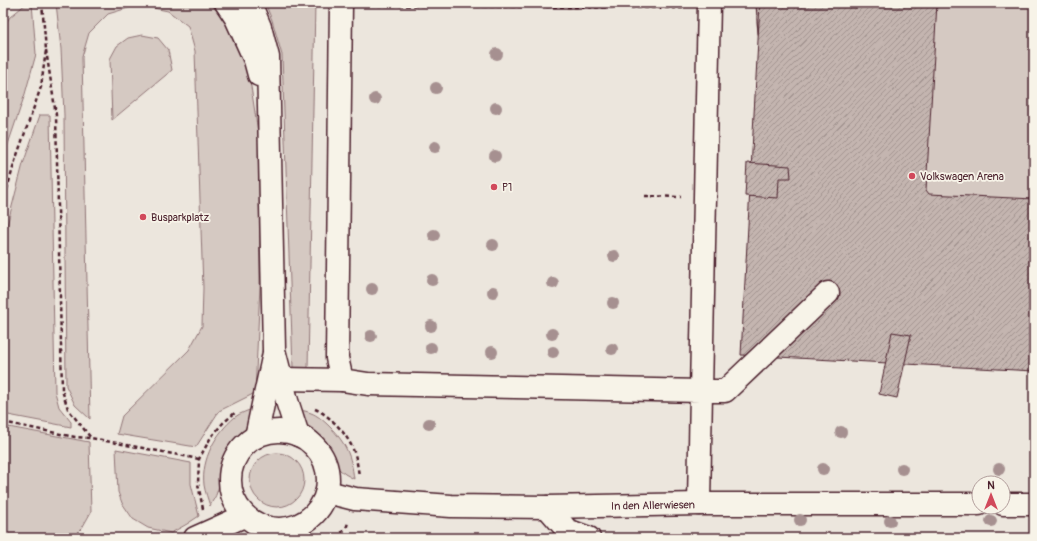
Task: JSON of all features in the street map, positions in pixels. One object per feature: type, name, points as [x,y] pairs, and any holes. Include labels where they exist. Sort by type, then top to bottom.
[{"type":"street","points":[[226,3],[236,18],[255,60],[270,127]]},
{"type":"street","points":[[250,3],[260,27],[268,57],[274,350],[256,437]]},
{"type":"street","points":[[341,4],[337,358],[342,380]]},
{"type":"street","points":[[699,504],[709,6]]},
{"type":"street","points":[[282,379],[342,380],[368,384],[725,391],[828,293]]},
{"type":"street","points":[[274,350],[287,401],[298,435]]},
{"type":"street","points":[[286,432],[298,435],[313,445],[322,457],[326,468],[328,482],[327,492],[322,504],[308,520],[295,527],[277,530],[260,526],[244,516],[236,504],[231,492],[230,472],[235,459],[240,450],[246,444],[263,434],[286,432]]},
{"type":"street","name":"In den Allerwiesen","points":[[327,492],[355,499],[451,506],[548,507],[699,504],[971,504]]},
{"type":"street","points":[[1011,504],[1034,504]]},
{"type":"street","points":[[548,507],[567,530],[589,538]]},
{"type":"street","points":[[195,538],[244,516]]},
{"type":"path","points":[[42,3],[46,50],[56,115],[62,390],[68,409],[91,438]]},
{"type":"path","points":[[341,4],[709,6]]},
{"type":"path","points":[[3,203],[15,162],[41,87],[46,50]]},
{"type":"path","points":[[645,196],[705,197]]},
{"type":"path","points":[[3,422],[75,437],[91,438],[199,459],[198,484],[202,508],[215,529]]},
{"type":"shaded area","points":[[27,3],[32,3],[36,54],[25,94],[3,159],[3,27],[10,17]]},
{"type":"shaded area","points":[[56,3],[210,3],[235,32],[248,67],[259,139],[260,286],[255,393],[219,411],[196,447],[117,434],[122,416],[189,350],[202,326],[203,288],[195,51],[188,26],[168,11],[138,5],[108,14],[89,33],[82,57],[90,419],[75,405],[66,386],[64,115],[61,49]]},
{"type":"shaded area","points":[[265,3],[315,3],[308,368],[293,368],[282,55],[272,20]]},
{"type":"shaded area","name":"Volkswagen Arena","points":[[756,3],[1034,3],[1034,348],[759,41]]},
{"type":"shaded area","points":[[142,35],[158,38],[168,50],[172,70],[112,120],[110,59],[117,46],[128,38]]},
{"type":"shaded area","points":[[40,115],[50,115],[55,392],[59,407],[71,422],[71,427],[3,414],[3,241],[23,164]]},
{"type":"shaded area","points":[[254,408],[241,436],[223,461],[216,496],[210,506],[204,488],[204,475],[207,456],[211,447],[228,423],[235,417]]},
{"type":"shaded area","points":[[296,409],[316,415],[340,438],[347,450],[354,479],[334,465],[322,443],[307,428]]},
{"type":"shaded area","points":[[3,426],[89,442],[91,512],[82,528],[72,538],[3,538]]},
{"type":"shaded area","points":[[116,449],[191,463],[191,484],[199,516],[171,533],[148,528],[133,519],[122,503],[118,492]]},
{"type":"shaded area","points":[[277,453],[287,455],[296,461],[302,470],[304,480],[302,490],[296,499],[287,505],[277,507],[267,505],[258,499],[252,490],[250,480],[252,470],[258,461],[267,455]]},
{"type":"building","name":"Volkswagen Arena","points":[[756,3],[904,3],[899,86],[903,203],[879,226],[891,242],[900,248],[923,224],[991,234],[1034,237],[1034,348],[981,345],[885,330],[850,313],[820,284],[806,262],[797,238],[793,216],[789,119],[775,93],[765,65],[758,33]]},
{"type":"building","name":"Volkswagen Arena","points":[[760,3],[937,3],[926,190],[929,194],[1034,199],[1034,371],[741,355]]},
{"type":"building","points":[[747,163],[790,166],[791,178],[779,178],[778,198],[745,196]]},
{"type":"building","points":[[892,332],[911,335],[897,398],[879,394]]},
{"type":"building","points":[[1034,368],[1034,412],[1032,412]]},
{"type":"place","name":"Volkswagen Arena","points":[[912,176]]},
{"type":"place","name":"P1","points":[[494,187]]},
{"type":"place","name":"Busparkplatz","points":[[143,217]]}]
